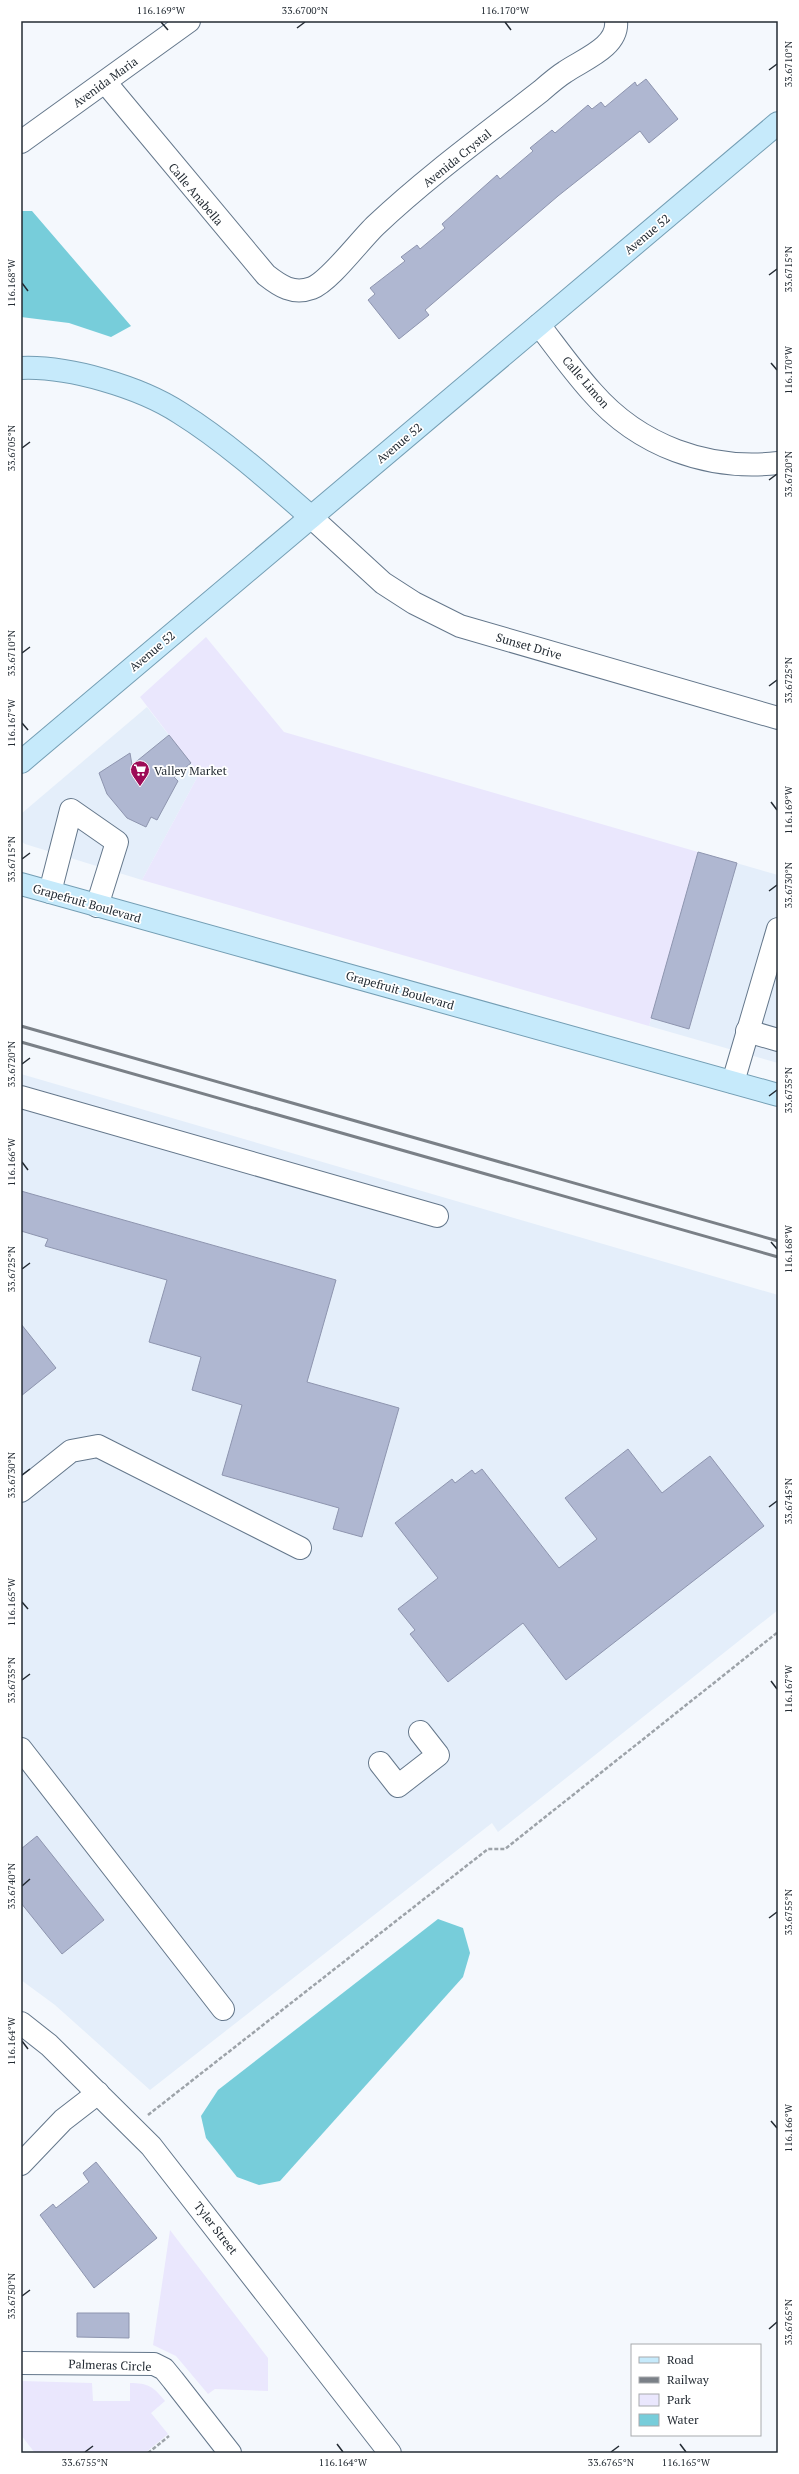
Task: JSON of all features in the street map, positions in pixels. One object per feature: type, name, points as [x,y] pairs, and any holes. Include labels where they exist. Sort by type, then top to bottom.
[{"type":"main road","name":"Avenue 52","points":[[21,762],[778,123]]},
{"type":"main road","points":[[21,368],[39,367],[100,378],[180,412],[263,475],[311,517]]},
{"type":"main road","name":"Grapefruit Boulevard","points":[[21,884],[778,1095]]},
{"type":"street","name":"Avenida Maria","points":[[21,142],[189,21]]},
{"type":"street","name":"Avenida Crystal","points":[[298,292],[313,288],[325,279],[377,224],[421,186],[565,72],[603,48],[612,37],[616,23]]},
{"type":"street","name":"Calle Anabella","points":[[105,82],[266,275],[282,287],[298,292]]},
{"type":"street","name":"Calle Limon","points":[[539,325],[592,393],[619,418],[669,450],[694,458],[755,466],[778,463]]},
{"type":"street","name":"Sunset Drive","points":[[311,517],[383,583],[414,603],[460,626],[778,718]]},
{"type":"street","points":[[50,892],[71,810],[117,842],[97,906]]},
{"type":"street","points":[[733,1082],[778,929]]},
{"type":"street","points":[[747,1031],[778,1040]]},
{"type":"street","points":[[21,1097],[437,1216]]},
{"type":"street","points":[[21,1491],[71,1451],[98,1446],[300,1548]]},
{"type":"street","points":[[380,1763],[398,1786],[438,1755],[420,1732]]},
{"type":"street","points":[[21,1749],[223,2009]]},
{"type":"street","name":"Tyler Street","points":[[21,2023],[49,2044],[133,2126],[168,2166],[390,2453]]},
{"type":"street","points":[[21,2164],[63,2120],[98,2093]]},
{"type":"street","name":"Palmeras Circle","points":[[21,2363],[154,2364],[164,2369],[230,2453]]},
{"type":"path","points":[[133,2126],[488,1849],[505,1849],[778,1632]]},
{"type":"path","points":[[148,2453],[169,2436]]},
{"type":"shaded area","points":[[147,707],[199,774],[142,880],[25,844],[21,841],[21,814]]},
{"type":"shaded area","points":[[698,852],[778,875],[778,1063],[649,1026]]},
{"type":"shaded area","points":[[21,1074],[778,1295],[778,1610],[498,1832],[492,1823],[150,2090],[55,2005],[21,1980]]},
{"type":"green space","points":[[206,637],[284,732],[698,852],[649,1026],[142,880],[199,774],[140,697]]},
{"type":"green space","points":[[170,2230],[268,2358],[268,2391],[215,2389],[208,2394],[176,2356],[153,2345]]},
{"type":"green space","points":[[21,2381],[92,2383],[93,2401],[130,2401],[130,2383],[146,2385],[154,2389],[165,2401],[151,2413],[168,2434],[145,2453],[35,2453],[21,2435]]},
{"type":"water","points":[[21,211],[32,211],[131,326],[111,337],[69,323],[21,317]]},
{"type":"water","points":[[438,1919],[463,1928],[470,1953],[463,1977],[280,2181],[259,2185],[237,2177],[206,2138],[201,2116],[218,2090]]},
{"type":"building","points":[[646,79],[678,119],[649,143],[640,131],[558,196],[425,310],[429,315],[399,339],[368,300],[375,294],[370,288],[405,261],[401,257],[417,245],[420,249],[445,228],[442,224],[497,175],[500,179],[533,151],[530,148],[552,130],[555,133],[588,105],[592,109],[601,102],[605,107],[635,82],[637,86]]},
{"type":"building","name":"Valley Market","points":[[169,735],[191,763],[174,777],[178,781],[157,820],[151,817],[146,827],[127,818],[107,794],[99,773],[130,753],[132,765]]},
{"type":"building","points":[[698,852],[737,863],[689,1029],[651,1018]]},
{"type":"building","points":[[21,1191],[336,1280],[307,1382],[399,1408],[362,1537],[333,1529],[339,1508],[222,1475],[242,1405],[192,1390],[201,1357],[149,1342],[167,1280],[45,1246],[48,1239],[21,1231]]},
{"type":"building","points":[[21,1324],[56,1368],[21,1396]]},
{"type":"building","points":[[628,1449],[662,1493],[710,1456],[764,1526],[566,1680],[523,1623],[448,1682],[410,1634],[415,1630],[398,1609],[438,1578],[395,1523],[452,1479],[455,1483],[472,1470],[475,1474],[482,1469],[559,1568],[597,1539],[565,1498]]},
{"type":"building","points":[[37,1836],[104,1920],[62,1954],[21,1903],[21,1849]]},
{"type":"building","points":[[96,2162],[157,2238],[94,2288],[40,2215],[53,2204],[56,2208],[89,2182],[83,2173]]},
{"type":"building","points":[[77,2313],[129,2313],[129,2338],[77,2337]]},
{"type":"railway","points":[[21,1026],[778,1241]]},
{"type":"railway","points":[[21,1042],[778,1257]]},
{"type":"place","name":"Valley Market","points":[[140,787]]}]
